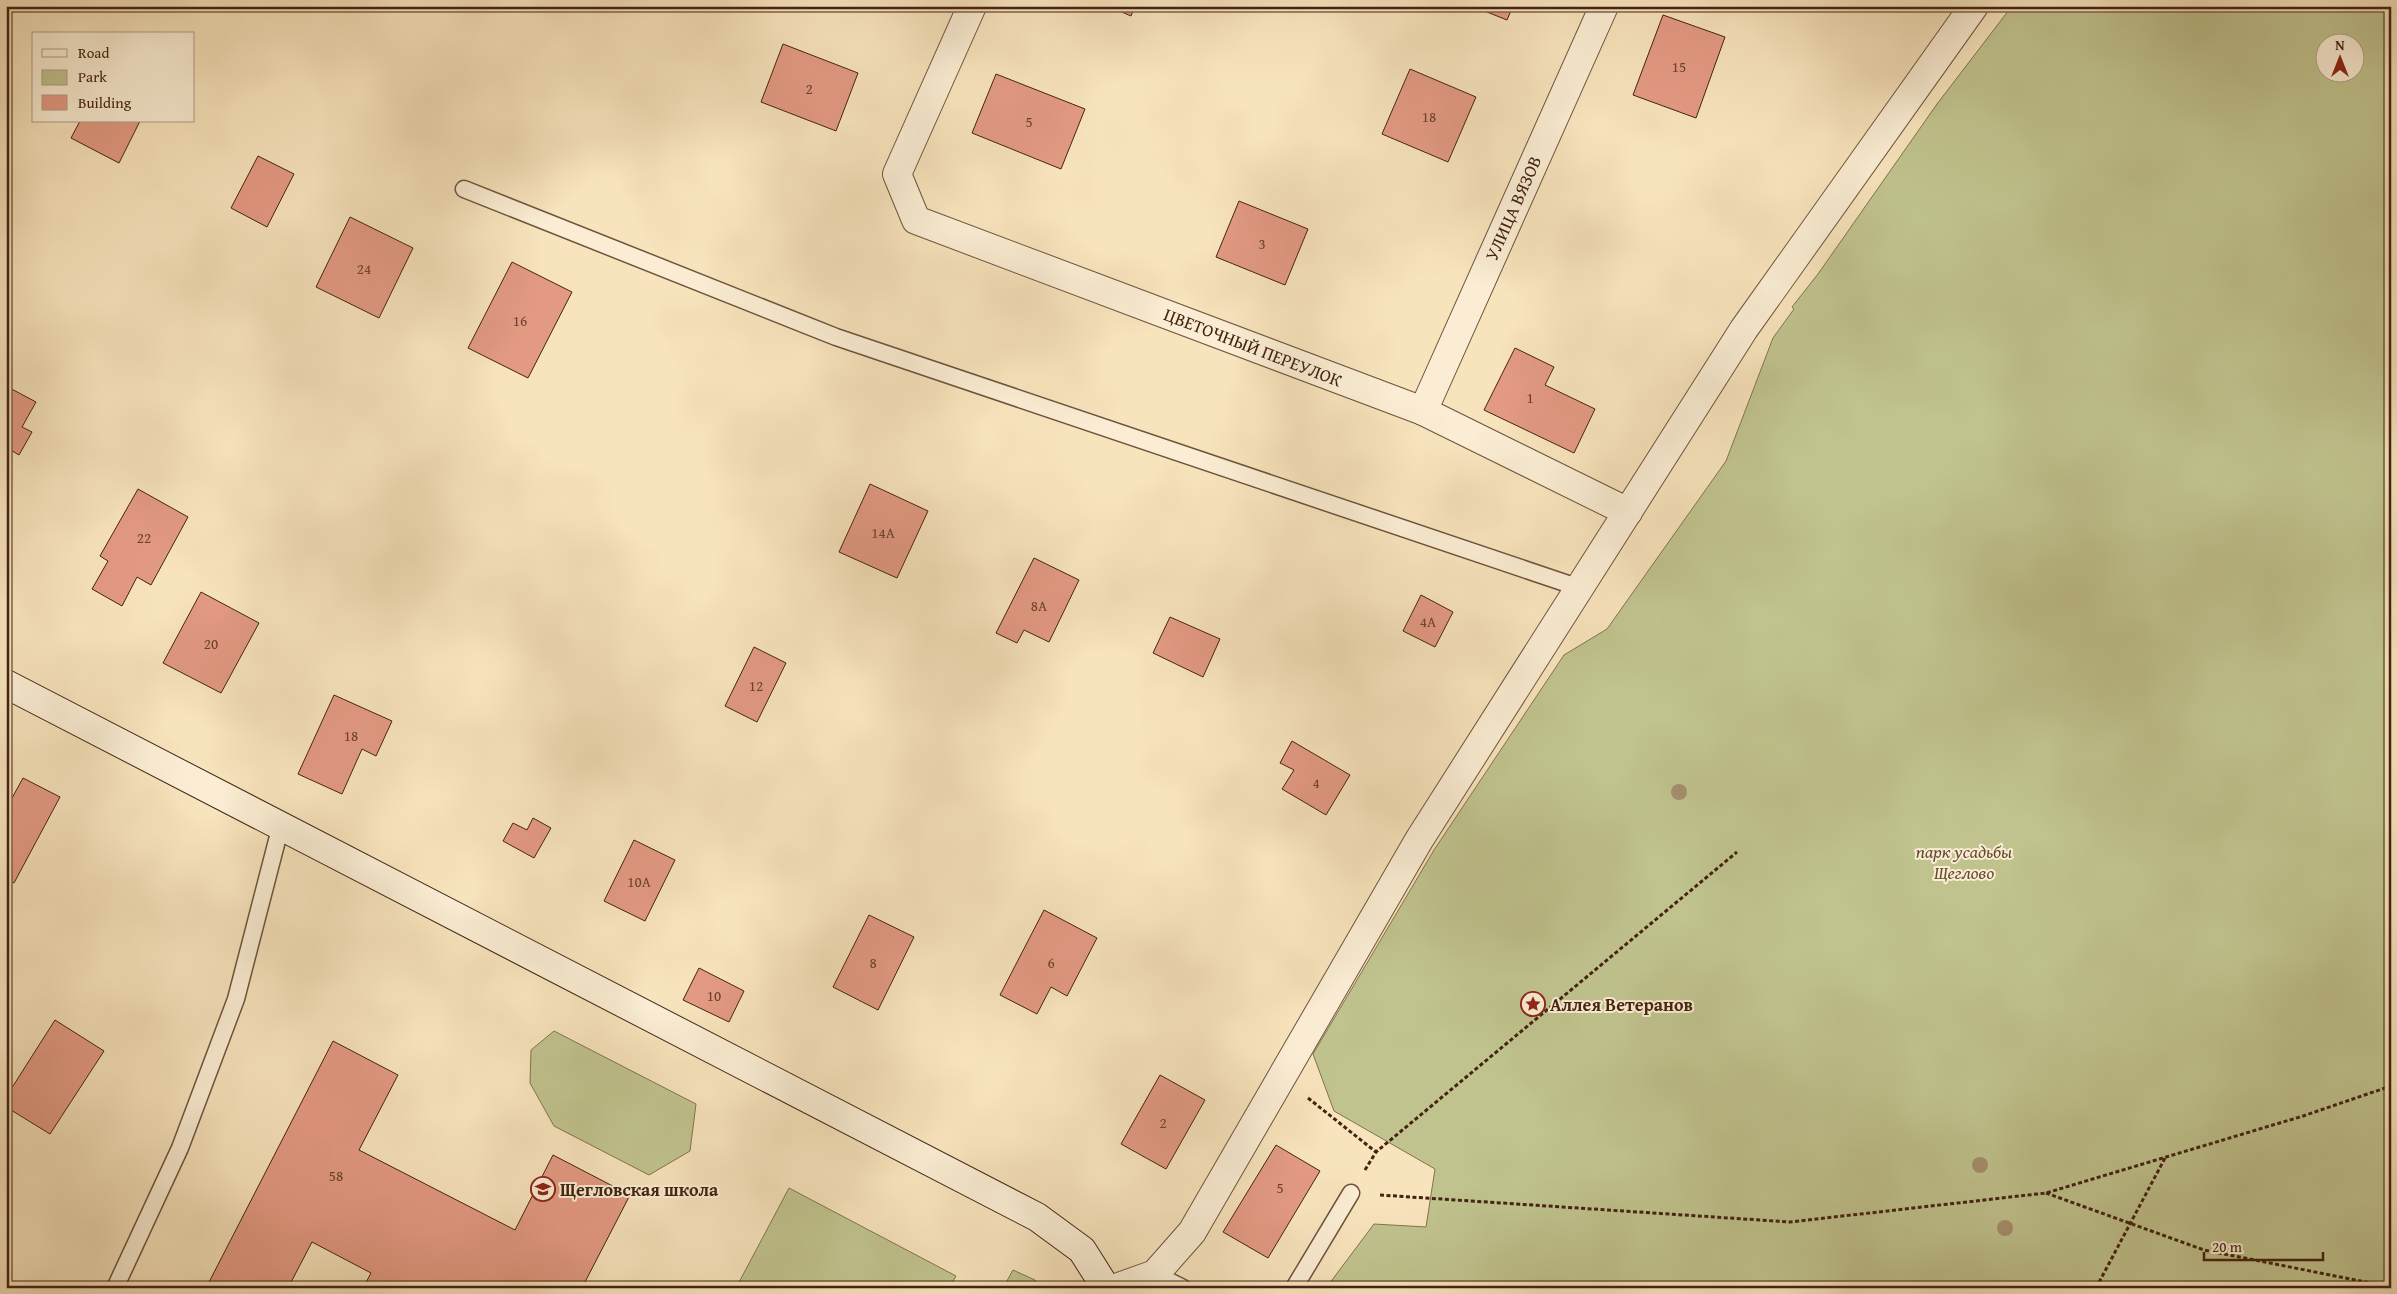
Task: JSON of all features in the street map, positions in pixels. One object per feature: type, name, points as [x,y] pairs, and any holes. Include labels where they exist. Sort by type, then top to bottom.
[{"type":"street","name":"ЦВЕТОЧНЫЙ ПЕРЕУЛОК","points":[[972,6],[897,174],[916,220],[1423,410],[1628,512]]},
{"type":"street","name":"УЛИЦА ВЯЗОВ","points":[[1423,410],[1604,6]]},
{"type":"street","points":[[1116,1288],[1155,1274],[1192,1232],[1419,840],[1744,329],[1974,6]]},
{"type":"street","points":[[6,684],[1037,1217],[1082,1250],[1106,1288]]},
{"type":"lane","points":[[464,189],[836,337],[1580,588]]},
{"type":"lane","points":[[115,1288],[180,1148],[236,999],[281,825]]},
{"type":"lane","points":[[1294,1288],[1351,1193]]},
{"type":"lane","points":[[1155,1274],[1183,1288]]},
{"type":"path","points":[[1737,852],[1376,1152],[1351,1193],[1790,1222],[2046,1193],[2303,1116],[2391,1086]]},
{"type":"path","points":[[1282,1078],[1376,1152]]},
{"type":"path","points":[[2096,1288],[2128,1223],[2165,1158]]},
{"type":"path","points":[[2046,1193],[2204,1250],[2391,1288]]},
{"type":"green space","name":"парк усадьбы Щеглово","points":[[2012,6],[2391,6],[2391,1288],[1326,1288],[1374,1224],[1426,1227],[1435,1169],[1334,1111],[1313,1054],[1434,850],[1564,655],[1607,629],[1726,461],[1773,338],[1794,309],[1792,307],[1818,274],[1937,104]]},
{"type":"green space","points":[[554,1031],[696,1104],[690,1151],[649,1175],[554,1126],[530,1083],[531,1050]]},
{"type":"green space","points":[[789,1188],[956,1276],[949,1288],[736,1288]]},
{"type":"green space","points":[[1013,1270],[1035,1280],[1040,1288],[1003,1288]]},
{"type":"building","points":[[1108,6],[1135,6],[1131,16]]},
{"type":"building","points":[[1472,6],[1513,6],[1507,20]]},
{"type":"building","points":[[1663,15],[1725,37],[1696,118],[1633,95]]},
{"type":"building","points":[[783,44],[858,73],[836,131],[761,102]]},
{"type":"building","points":[[1410,69],[1476,97],[1448,162],[1382,134]]},
{"type":"building","points":[[996,74],[1085,109],[1061,169],[972,133]]},
{"type":"building","points":[[79,122],[140,122],[119,163],[71,138]]},
{"type":"building","points":[[258,156],[294,174],[267,227],[231,208]]},
{"type":"building","points":[[1239,201],[1308,229],[1285,285],[1216,257]]},
{"type":"building","points":[[350,217],[413,248],[379,318],[316,287]]},
{"type":"building","points":[[512,262],[572,292],[528,378],[468,348]]},
{"type":"building","points":[[1515,348],[1554,367],[1545,385],[1595,409],[1574,453],[1484,410]]},
{"type":"building","points":[[6,386],[36,402],[22,427],[32,432],[19,455],[9,449],[6,454]]},
{"type":"building","points":[[870,484],[928,511],[897,578],[839,552]]},
{"type":"building","points":[[138,489],[188,517],[151,585],[137,577],[122,606],[92,589],[108,561],[100,556]]},
{"type":"building","points":[[1034,558],[1079,580],[1049,642],[1024,630],[1017,643],[996,633]]},
{"type":"building","points":[[201,592],[259,623],[221,693],[163,663]]},
{"type":"building","points":[[1421,595],[1453,612],[1435,647],[1403,631]]},
{"type":"building","points":[[1170,617],[1220,639],[1203,677],[1153,653]]},
{"type":"building","points":[[754,647],[786,663],[757,722],[725,706]]},
{"type":"building","points":[[334,695],[392,721],[376,756],[362,749],[342,794],[298,774]]},
{"type":"building","points":[[1292,741],[1350,775],[1326,815],[1282,789],[1294,770],[1280,763]]},
{"type":"building","points":[[23,778],[60,797],[14,883],[6,879],[6,809]]},
{"type":"building","points":[[533,818],[551,828],[534,858],[503,841],[513,823],[527,830]]},
{"type":"building","points":[[634,840],[675,860],[645,921],[604,901]]},
{"type":"building","points":[[1044,910],[1097,938],[1067,996],[1051,987],[1037,1014],[1000,995]]},
{"type":"building","points":[[869,915],[914,937],[878,1010],[833,987]]},
{"type":"building","points":[[699,968],[744,991],[729,1022],[683,1000]]},
{"type":"building","points":[[55,1020],[104,1051],[50,1134],[6,1107],[6,1097]]},
{"type":"building","points":[[333,1041],[398,1075],[359,1150],[515,1230],[553,1155],[630,1195],[585,1282],[596,1288],[363,1288],[371,1273],[312,1242],[288,1288],[206,1288]]},
{"type":"building","points":[[1160,1075],[1205,1100],[1166,1169],[1121,1144]]},
{"type":"building","points":[[1276,1145],[1320,1171],[1268,1258],[1223,1232]]},
{"type":"place","name":"Аллея Ветеранов","points":[[1533,1004]]},
{"type":"place","name":"Щегловская школа","points":[[543,1189]]}]
